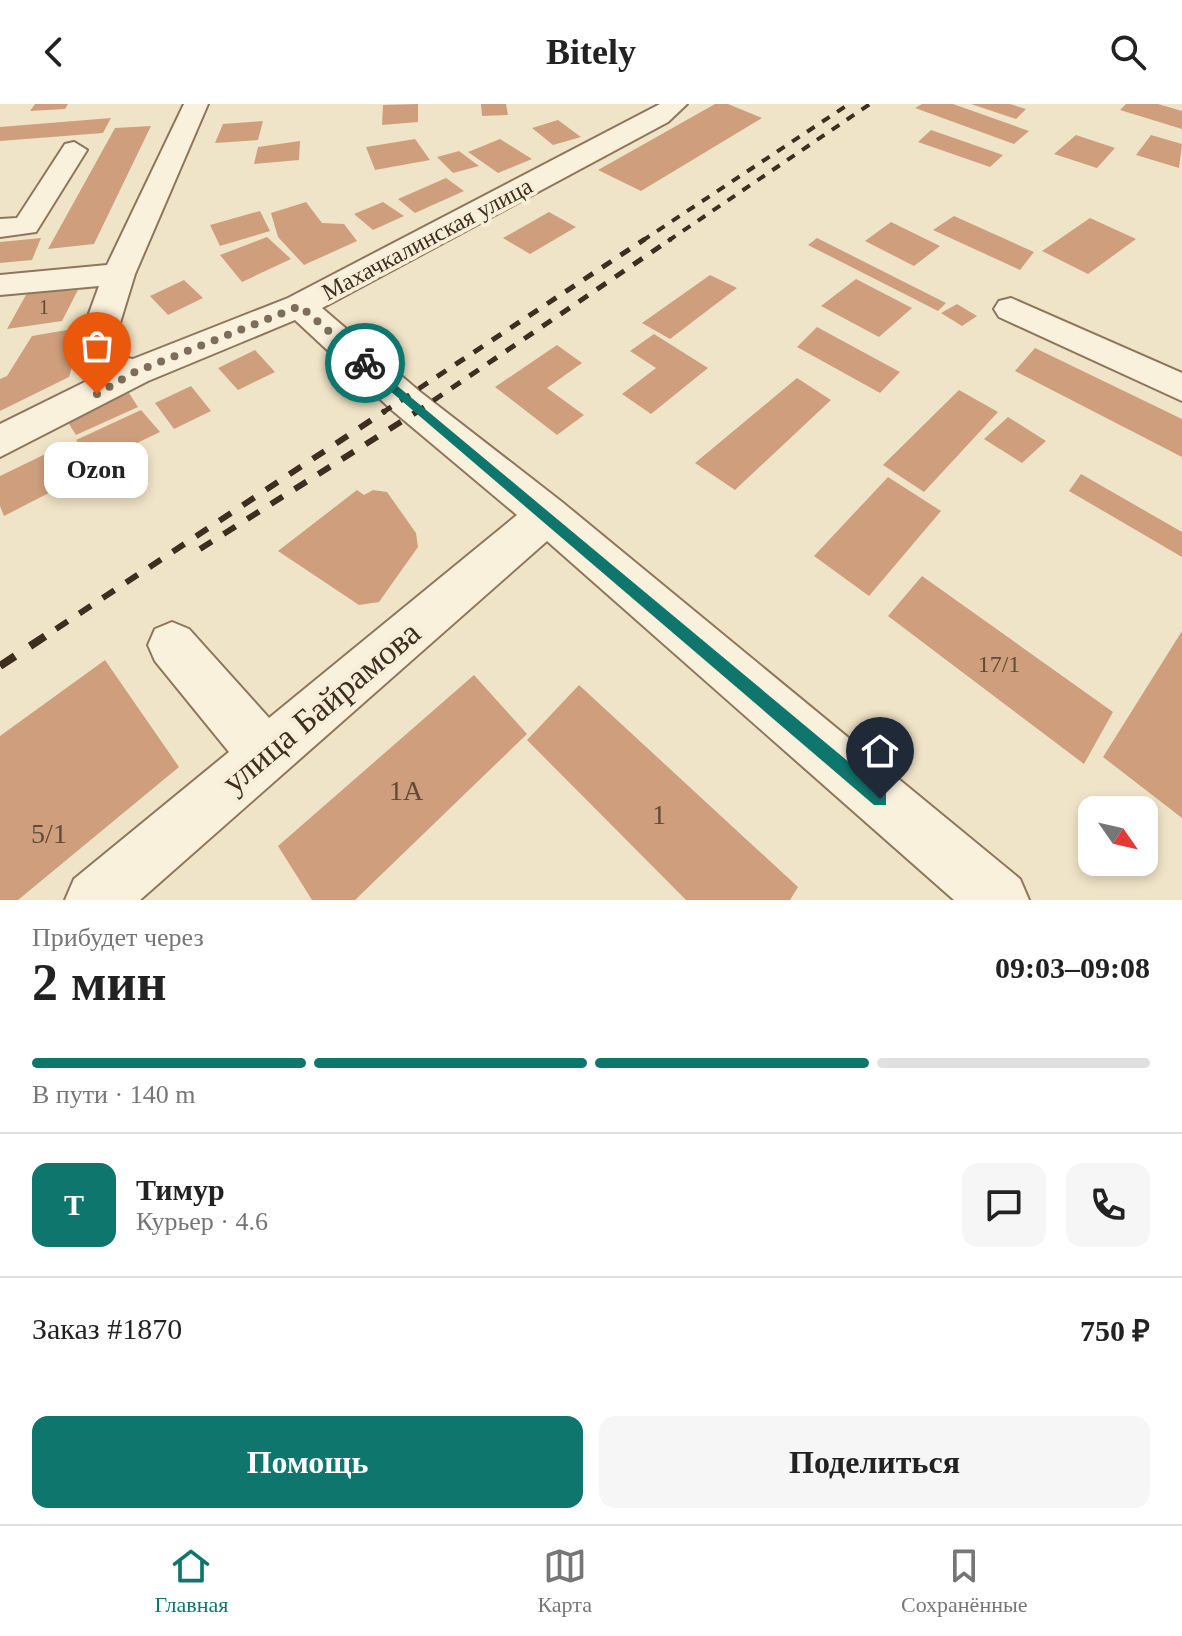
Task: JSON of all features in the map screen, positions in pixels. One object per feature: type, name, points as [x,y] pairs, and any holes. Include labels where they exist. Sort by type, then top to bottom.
[{"type":"street","points":[[135,372],[104,367],[94,349],[119,274],[196,104]]},
{"type":"street","name":"Махачкалинская улица","points":[[0,442],[135,372],[300,306],[665,108]]},
{"type":"street","points":[[0,228],[26,226],[74,150]]},
{"type":"street","points":[[0,285],[119,274]]},
{"type":"street","points":[[300,306],[406,401],[547,515],[999,900]]},
{"type":"street","points":[[1011,309],[1182,388]]},
{"type":"street","name":"улица Байрамова","points":[[95,900],[547,515]]},
{"type":"street","points":[[172,645],[265,754]]},
{"type":"building","points":[[35,104],[68,104],[65,109],[30,111]]},
{"type":"building","points":[[418,104],[418,122],[382,125],[383,105]]},
{"type":"building","points":[[481,104],[506,104],[508,115],[482,116]]},
{"type":"building","points":[[715,104],[728,104],[762,118],[641,191],[598,170]]},
{"type":"building","points":[[922,104],[953,104],[1029,131],[1014,144],[915,108]]},
{"type":"building","points":[[971,104],[1010,104],[1026,109],[1016,119]]},
{"type":"building","points":[[1126,104],[1158,104],[1182,111],[1182,129],[1120,110]]},
{"type":"building","points":[[111,118],[103,133],[0,141],[0,127]]},
{"type":"building","points":[[558,120],[581,137],[553,145],[532,128]]},
{"type":"building","points":[[263,121],[258,140],[215,143],[223,124]]},
{"type":"building","points":[[151,126],[94,244],[48,249],[115,128]]},
{"type":"building","points":[[931,130],[1003,155],[990,167],[918,142]]},
{"type":"building","points":[[1076,135],[1115,148],[1097,168],[1054,154]]},
{"type":"building","points":[[1151,135],[1182,144],[1179,168],[1136,155]]},
{"type":"building","points":[[415,139],[430,160],[375,170],[366,147]]},
{"type":"building","points":[[500,139],[532,159],[498,173],[468,152]]},
{"type":"building","points":[[300,141],[299,160],[254,164],[258,147]]},
{"type":"building","points":[[459,151],[479,166],[453,173],[437,157]]},
{"type":"building","points":[[446,178],[464,191],[415,213],[398,199]]},
{"type":"building","points":[[306,202],[322,223],[344,224],[357,241],[304,265],[278,237],[271,213]]},
{"type":"building","points":[[383,202],[404,216],[373,230],[354,214]]},
{"type":"building","points":[[260,211],[270,231],[220,246],[210,225]]},
{"type":"building","points":[[549,212],[576,227],[530,254],[503,238]]},
{"type":"building","points":[[954,216],[1034,252],[1020,270],[933,230]]},
{"type":"building","points":[[1090,218],[1136,239],[1088,274],[1042,251]]},
{"type":"building","points":[[891,222],[940,246],[914,266],[865,241]]},
{"type":"building","points":[[267,237],[291,259],[242,282],[220,255]]},
{"type":"building","points":[[41,238],[32,260],[0,263],[0,242]]},
{"type":"building","points":[[817,238],[946,303],[938,311],[808,245]]},
{"type":"building","points":[[710,275],[737,288],[670,339],[642,323]]},
{"type":"building","points":[[856,279],[912,308],[879,337],[821,306]]},
{"type":"building","points":[[184,280],[203,298],[168,315],[150,296]]},
{"type":"building","points":[[78,290],[62,321],[7,329],[27,293]]},
{"type":"building","points":[[957,304],[977,316],[962,326],[941,313]]},
{"type":"building","points":[[84,327],[69,377],[0,411],[0,379],[7,376],[32,336]]},
{"type":"building","points":[[817,327],[900,372],[880,393],[797,347]]},
{"type":"building","points":[[654,334],[708,368],[651,414],[622,394],[656,368],[630,351]]},
{"type":"building","points":[[557,345],[582,363],[547,388],[584,415],[557,435],[495,387]]},
{"type":"building","points":[[1035,348],[1182,419],[1182,457],[1015,371]]},
{"type":"building","points":[[255,350],[275,372],[238,390],[218,368]]},
{"type":"building","points":[[797,378],[831,400],[735,490],[695,463]]},
{"type":"building","points":[[191,386],[211,411],[174,429],[155,403]]},
{"type":"building","points":[[959,390],[998,412],[924,492],[883,465]]},
{"type":"building","points":[[129,393],[138,407],[76,435],[67,421]]},
{"type":"building","points":[[141,410],[160,432],[95,463],[76,440]]},
{"type":"building","points":[[1008,417],[1046,441],[1022,463],[984,439]]},
{"type":"building","points":[[62,446],[82,476],[4,516],[0,506],[0,476]]},
{"type":"building","points":[[1081,474],[1182,532],[1182,557],[1069,491]]},
{"type":"building","points":[[888,477],[941,511],[869,596],[814,556]]},
{"type":"building","points":[[357,490],[364,495],[373,490],[387,492],[416,533],[418,547],[379,602],[359,605],[278,551]]},
{"type":"building","points":[[922,576],[1113,712],[1084,764],[888,616]]},
{"type":"building","points":[[1182,631],[1182,818],[1158,799],[1158,796],[1154,796],[1103,757]]},
{"type":"building","points":[[105,660],[179,767],[18,900],[0,900],[0,736]]},
{"type":"building","points":[[474,675],[527,734],[355,900],[312,900],[278,846]]},
{"type":"building","points":[[579,685],[798,887],[790,900],[686,900],[527,740]]},
{"type":"railway","points":[[642,241],[849,104]]},
{"type":"railway","points":[[668,241],[870,104]]},
{"type":"railway","points":[[382,413],[645,239]]},
{"type":"railway","points":[[417,412],[671,239]]},
{"type":"railway","points":[[56,629],[385,411]]},
{"type":"railway","points":[[200,549],[417,412]]},
{"type":"railway","points":[[0,666],[59,627]]},
{"type":"way so far","points":[[97,394],[135,372],[300,306],[365,363]]},
{"type":"place","name":"Ozon","points":[[97,394]]},
{"type":"route","points":[[365,363],[406,401],[547,515],[880,799]]}]
